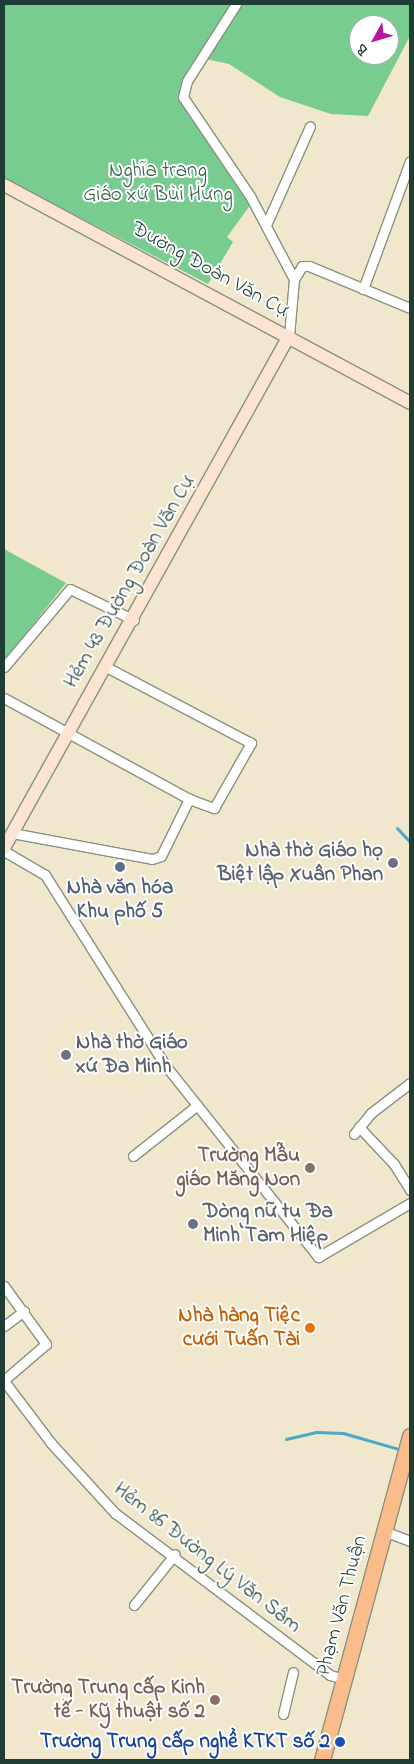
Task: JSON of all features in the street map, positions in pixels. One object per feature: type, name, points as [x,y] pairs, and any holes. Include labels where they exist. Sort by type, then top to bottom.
[{"type":"main road","name":"Phạm Văn Thuận","points":[[322,1760],[409,1439]]},
{"type":"street","points":[[236,4],[187,81],[183,97],[266,225],[294,279],[289,336]]},
{"type":"street","points":[[266,225],[310,126]]},
{"type":"street","points":[[363,289],[410,162]]},
{"type":"street","name":"Đường Đoàn Văn Cự","points":[[4,185],[289,336],[410,403]]},
{"type":"street","points":[[294,279],[305,266],[410,308]]},
{"type":"street","name":"Hẻm 43 Đường Đoàn Văn Cự","points":[[4,849],[67,731],[134,620],[289,336]]},
{"type":"street","points":[[4,667],[70,589],[134,620]]},
{"type":"street","points":[[4,698],[189,799],[211,809],[251,743],[106,666]]},
{"type":"street","points":[[12,833],[152,859],[161,856],[189,799]]},
{"type":"street","points":[[4,849],[45,876],[195,1107],[318,1257],[410,1203]]},
{"type":"street","points":[[410,1083],[356,1130],[394,1164],[410,1190]]},
{"type":"street","points":[[133,1156],[195,1107]]},
{"type":"street","points":[[4,1286],[24,1311],[46,1344],[4,1380]]},
{"type":"street","points":[[4,1326],[24,1311]]},
{"type":"street","name":"Hẻm 86 Đường Lý Văn Sâm","points":[[4,1380],[94,1492],[114,1513],[174,1554],[330,1675],[344,1679]]},
{"type":"street","points":[[384,1531],[410,1541]]},
{"type":"street","points":[[134,1605],[174,1554]]},
{"type":"street","points":[[283,1714],[293,1672]]},
{"type":"green space","name":"Nghĩa trang Giáo xứ Bùi Hưng","points":[[4,4],[231,4],[184,79],[179,97],[251,204],[227,237],[233,242],[208,284],[4,178]]},
{"type":"green space","points":[[240,4],[410,4],[410,36],[399,57],[399,15],[349,15],[349,65],[395,65],[368,116],[331,114],[280,97],[229,64],[205,59]]},
{"type":"green space","points":[[4,549],[66,583],[4,661]]},
{"type":"waterway","points":[[397,828],[410,842]]},
{"type":"waterway","points":[[286,1439],[316,1432],[343,1433],[402,1450]]},
{"type":"place","name":"Nhà thờ Giáo họ Biệt lập Xuân Phan","points":[[393,863]]},
{"type":"place","name":"Nhà văn hóa Khu phố 5","points":[[120,867]]},
{"type":"place","name":"Nhà thờ Giáo xứ Đa Minh","points":[[66,1055]]},
{"type":"place","name":"Trường Mẫu giáo Măng Non","points":[[310,1168]]},
{"type":"place","name":"Dòng nữ tu Đa Minh Tam Hiệp","points":[[193,1224]]},
{"type":"place","name":"Nhà hàng Tiệc cưới Tuấn Tài","points":[[310,1328]]},
{"type":"place","name":"Trường Trung cấp Kinh tế - Kỹ thuật số 2","points":[[215,1700]]},
{"type":"place","name":"Trường Trung cấp nghề KTKT số 2","points":[[340,1742]]}]
